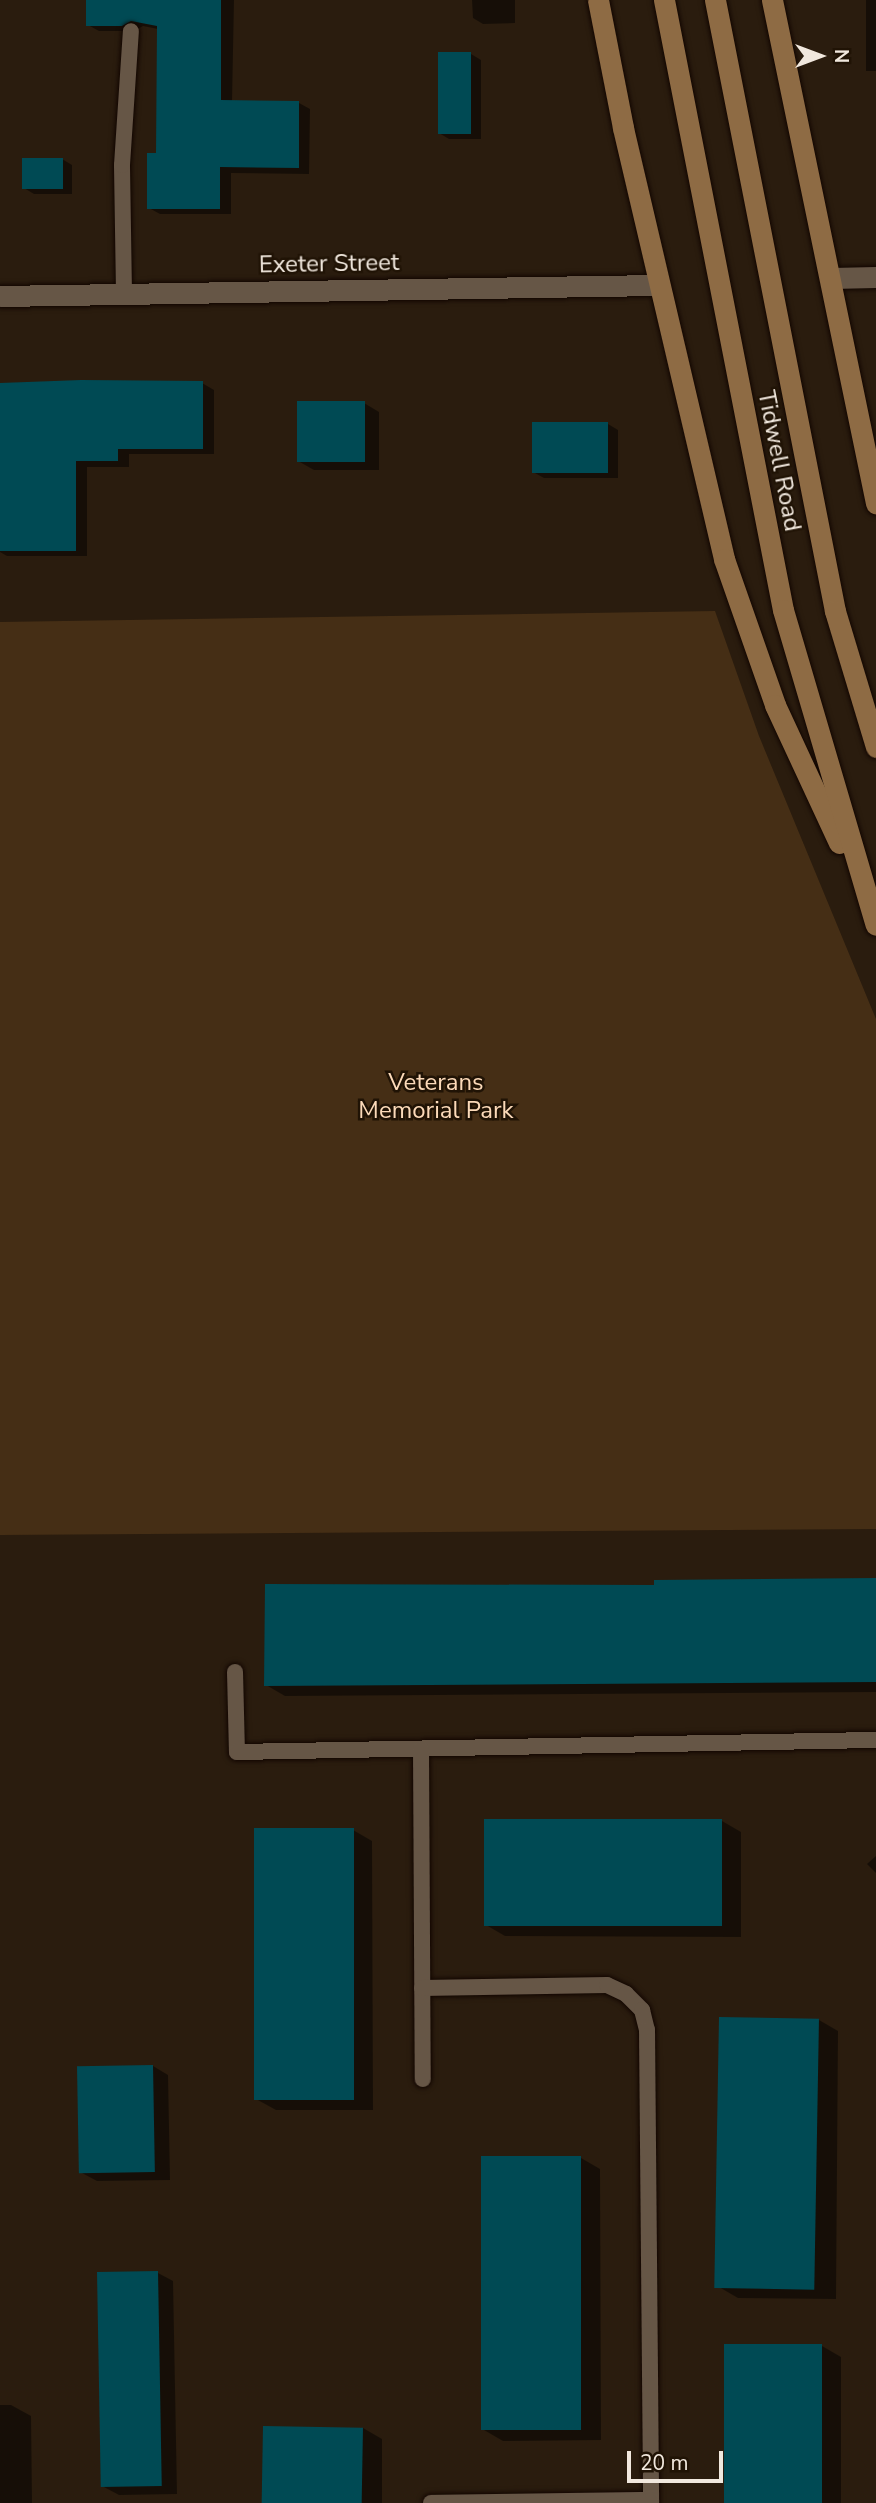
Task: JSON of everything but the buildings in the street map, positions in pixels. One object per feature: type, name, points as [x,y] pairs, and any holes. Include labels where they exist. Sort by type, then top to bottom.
[{"type":"main road","points":[[598,0],[658,285],[724,559],[775,705],[868,904]]},
{"type":"main road","name":"Tidwell Road","points":[[664,0],[783,610],[876,925]]},
{"type":"main road","name":"Tidwell Road","points":[[715,0],[832,598],[876,747]]},
{"type":"main road","points":[[772,0],[876,503]]},
{"type":"street","points":[[831,278],[876,277]]},
{"type":"street","name":"Exeter Street","points":[[0,296],[658,285]]},
{"type":"lane","points":[[124,293],[122,165],[131,31]]},
{"type":"lane","points":[[234,1672],[237,1752],[876,1740]]},
{"type":"lane","points":[[421,1749],[423,2078]]},
{"type":"lane","points":[[422,1988],[607,1985],[626,1994],[642,2010],[647,2030],[651,2502],[431,2503]]},
{"type":"green space","name":"Veterans Memorial Park","points":[[715,611],[759,736],[876,1019],[876,1529],[0,1535],[0,622]]}]
